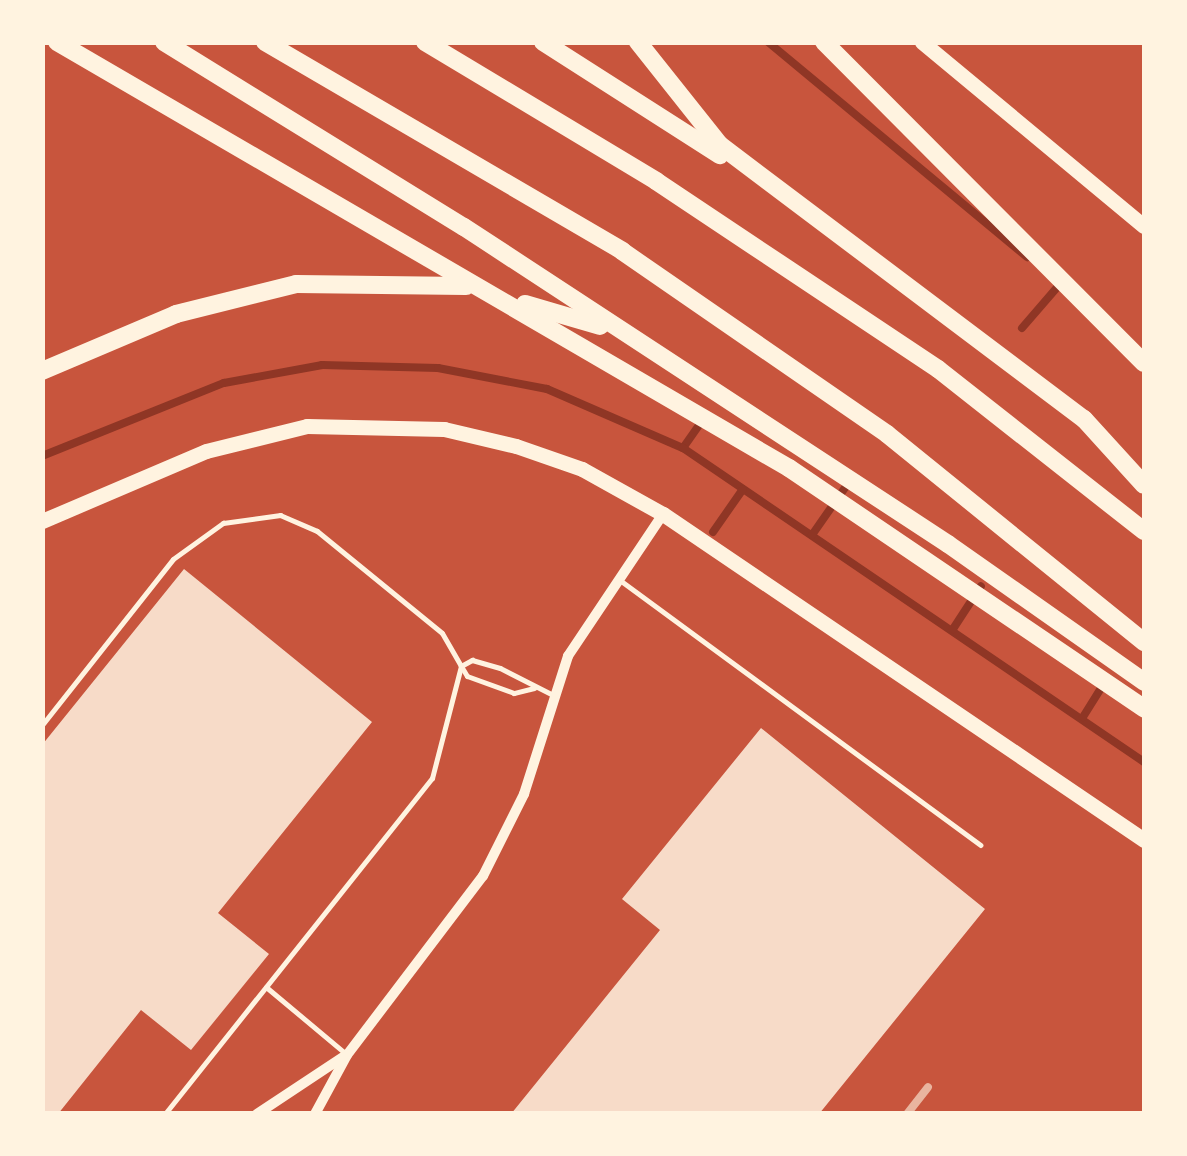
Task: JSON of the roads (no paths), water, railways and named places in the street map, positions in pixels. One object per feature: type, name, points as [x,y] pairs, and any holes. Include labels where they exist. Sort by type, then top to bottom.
[{"type":"highway","points":[[57,42],[789,468],[1144,708]]},
{"type":"highway","points":[[164,42],[464,227],[616,331],[840,474],[1144,682]]},
{"type":"highway","points":[[264,42],[622,251],[887,434],[1144,642]]},
{"type":"highway","points":[[425,42],[656,180],[938,369],[1144,530]]},
{"type":"highway","points":[[543,42],[818,216]]},
{"type":"highway","points":[[638,42],[720,145],[1084,419],[1144,485]]},
{"type":"highway","points":[[824,42],[1144,363]]},
{"type":"highway","points":[[42,371],[176,314],[296,284],[456,283],[616,331]]},
{"type":"main road","points":[[922,42],[1144,226]]},
{"type":"main road","points":[[42,522],[206,451],[307,426],[444,430],[516,446],[582,469],[664,514],[1144,840]]},
{"type":"street","points":[[315,1114],[347,1055],[484,876],[524,794],[568,656],[664,514]]},
{"type":"street","points":[[257,1114],[347,1055]]},
{"type":"lane","points":[[42,725],[172,559],[223,523],[280,515],[317,531],[442,634],[467,676],[514,693],[534,688]]},
{"type":"lane","points":[[620,579],[982,846]]},
{"type":"lane","points":[[165,1114],[432,778],[460,666],[472,660],[520,675],[534,688],[553,695]]},
{"type":"lane","points":[[266,987],[347,1055]]},
{"type":"waterway","points":[[768,42],[1027,257]]},
{"type":"waterway","points":[[1022,328],[1060,284]]},
{"type":"waterway","points":[[42,456],[224,383],[322,365],[438,368],[547,389],[683,448],[1144,762]]},
{"type":"waterway","points":[[683,448],[704,418]]},
{"type":"waterway","points":[[812,535],[849,482]]},
{"type":"waterway","points":[[713,532],[743,489]]},
{"type":"waterway","points":[[953,629],[981,586]]},
{"type":"waterway","points":[[1083,717],[1104,684]]},
{"type":"railway","points":[[907,1114],[928,1087]]}]
